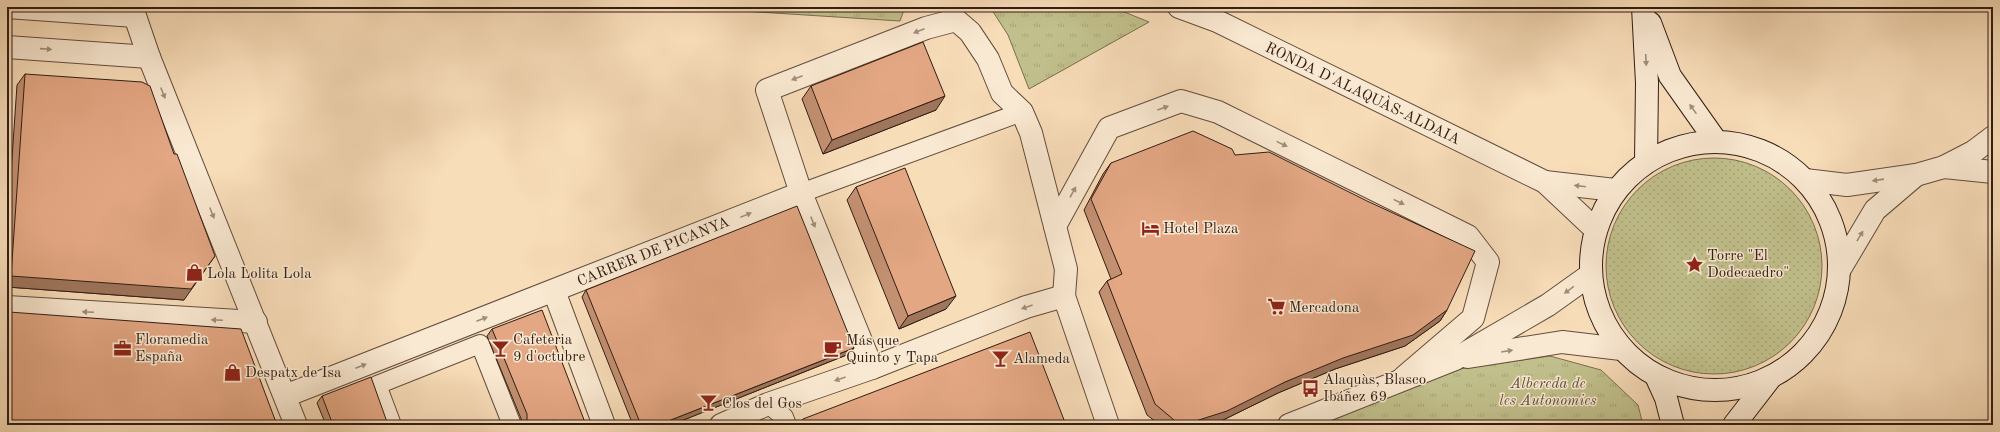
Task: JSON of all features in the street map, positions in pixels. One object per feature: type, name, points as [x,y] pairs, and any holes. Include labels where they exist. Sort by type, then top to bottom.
[{"type":"street","points":[[7,7],[135,16],[149,57],[296,425]]},
{"type":"street","name":"RONDA D'ALAQUÀS-ALDAIA","points":[[1179,7],[1217,21],[1545,182]]},
{"type":"street","points":[[1644,7],[1670,76],[1716,141]]},
{"type":"street","points":[[1644,7],[1647,83],[1646,162]]},
{"type":"street","points":[[872,368],[801,193],[767,90],[926,28],[956,20],[970,32],[988,59],[1002,92],[1022,112],[1032,133],[1054,226],[1066,269],[1064,296],[1108,425]]},
{"type":"street","points":[[7,47],[149,57]]},
{"type":"street","points":[[1054,226],[1109,128],[1181,101],[1218,112],[1468,236],[1488,262],[1473,318],[1404,378]]},
{"type":"street","name":"CARRER DE PICANYA","points":[[285,396],[801,193],[1022,112]]},
{"type":"street","points":[[1805,180],[1847,185],[1916,175],[1944,167],[1973,152],[1993,137]]},
{"type":"street","points":[[1734,425],[1771,377],[1802,355],[1818,337],[1830,316],[1840,269],[1838,245],[1831,221],[1820,199],[1805,180],[1786,164],[1764,152],[1741,144],[1716,141],[1680,146],[1646,162],[1624,180],[1615,190],[1607,202],[1595,229],[1590,252],[1590,275],[1593,295],[1599,314],[1609,332],[1621,349],[1637,364],[1656,376],[1694,389],[1733,389],[1771,377]]},
{"type":"street","points":[[1944,167],[1993,172]]},
{"type":"street","points":[[1840,269],[1875,210],[1916,175]]},
{"type":"street","points":[[1545,182],[1615,190]]},
{"type":"street","points":[[1545,182],[1595,229]]},
{"type":"street","points":[[1289,425],[1455,359],[1548,305],[1590,275]]},
{"type":"street","points":[[554,291],[604,425]]},
{"type":"street","points":[[721,425],[768,404],[872,368],[1026,307],[1064,296]]},
{"type":"street","points":[[7,307],[256,322]]},
{"type":"street","points":[[1455,359],[1562,342],[1621,349]]},
{"type":"street","points":[[392,425],[377,385],[480,344],[512,425]]},
{"type":"street","points":[[1656,376],[1666,398],[1673,425]]},
{"type":"street","points":[[768,404],[784,416],[787,425]]},
{"type":"green space","points":[[679,7],[905,7],[900,21]]},
{"type":"green space","points":[[990,7],[1112,7],[1149,22],[1029,89],[1008,35]]},
{"type":"green space","points":[[1703,158],[1725,158],[1745,162],[1765,170],[1791,189],[1810,215],[1818,235],[1822,255],[1822,277],[1818,297],[1810,317],[1791,343],[1765,362],[1745,370],[1725,374],[1703,374],[1683,370],[1663,362],[1645,350],[1630,335],[1618,317],[1610,297],[1606,277],[1606,255],[1610,235],[1618,215],[1630,197],[1645,182],[1663,170],[1683,162]]},
{"type":"green space","name":"Albereda de les Autonomies","points":[[1550,356],[1601,370],[1638,405],[1643,425],[1321,425],[1459,369]]},
{"type":"building","points":[[923,42],[945,96],[832,140],[811,86]]},
{"type":"building","points":[[25,74],[142,82],[150,86],[174,154],[177,154],[215,256],[191,289],[11,276]]},
{"type":"building","name":"Mercadona","points":[[1193,131],[1232,149],[1235,155],[1269,152],[1367,201],[1475,251],[1447,310],[1413,335],[1343,358],[1285,382],[1227,411],[1180,425],[1155,404],[1107,281],[1122,274],[1091,199],[1111,163]]},
{"type":"building","points":[[905,168],[956,296],[908,316],[856,187]]},
{"type":"building","points":[[797,206],[854,348],[658,425],[641,425],[586,290]]},
{"type":"building","points":[[542,310],[586,425],[556,425],[554,420],[542,425],[524,425],[527,420],[527,414],[492,329]]},
{"type":"building","points":[[9,312],[241,329],[277,425],[7,425],[7,345]]},
{"type":"building","points":[[1030,332],[1066,425],[798,425],[803,419]]},
{"type":"building","points":[[371,377],[389,425],[333,425],[322,396]]},
{"type":"place","name":"Hotel Plaza","points":[[1150,228]]},
{"type":"place","name":"Torre \"El Dodecaedro\"","points":[[1694,264]]},
{"type":"place","name":"Lola Lolita Lola","points":[[194,273]]},
{"type":"place","name":"Mercadona","points":[[1276,307]]},
{"type":"place","name":"Floramedia España","points":[[122,348]]},
{"type":"place","name":"Cafeteria 9 d'octubre","points":[[500,348]]},
{"type":"place","name":"Más que Quinto y Tapa","points":[[833,349]]},
{"type":"place","name":"Alameda","points":[[1000,358]]},
{"type":"place","name":"Despatx de Isa","points":[[232,372]]},
{"type":"place","name":"Alaquàs, Blasco Ibáñez 69","points":[[1310,388]]},
{"type":"place","name":"Clos del Gos","points":[[709,403]]}]
